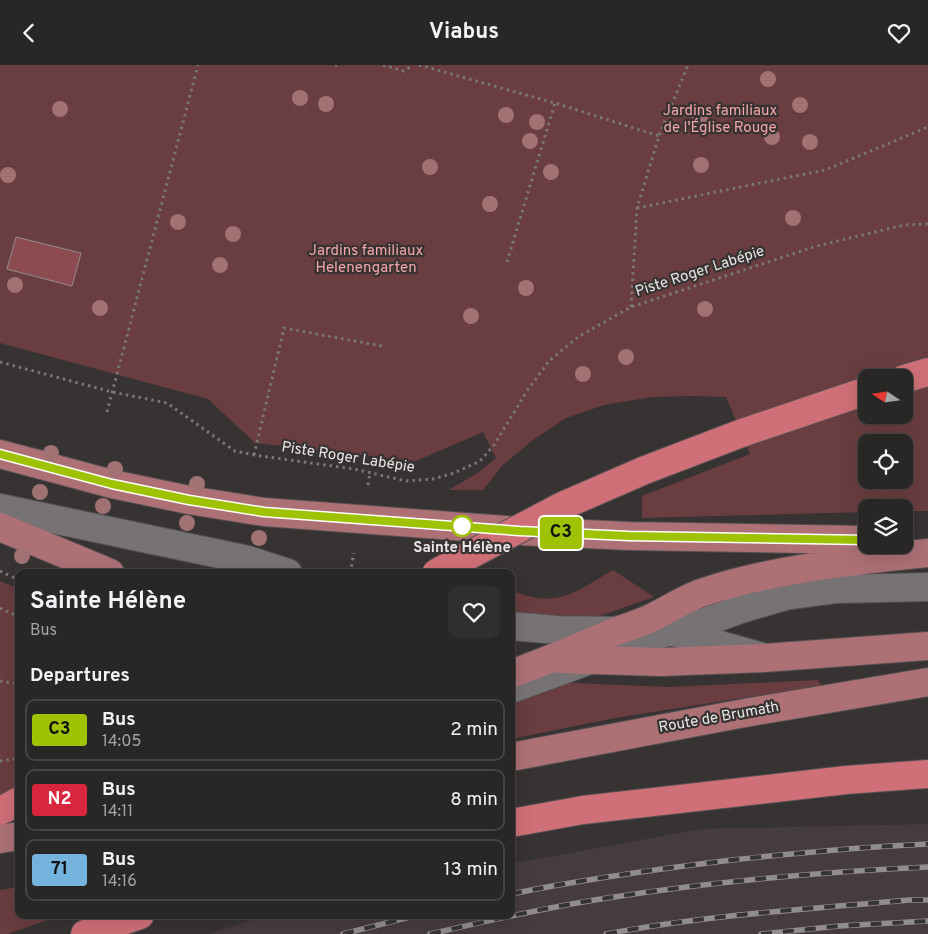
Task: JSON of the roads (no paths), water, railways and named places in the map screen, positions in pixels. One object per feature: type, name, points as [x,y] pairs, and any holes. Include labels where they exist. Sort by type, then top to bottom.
[{"type":"highway","points":[[913,376],[928,372]]},
{"type":"highway","points":[[913,384],[928,381]]},
{"type":"highway","points":[[444,569],[562,506],[645,470],[742,433],[858,394]]},
{"type":"highway","points":[[806,412],[858,398]]},
{"type":"highway","points":[[515,822],[593,809],[846,780],[928,774]]},
{"type":"highway","points":[[0,811],[15,803]]},
{"type":"highway","points":[[85,934],[128,919]]},
{"type":"main road","points":[[0,454],[122,486],[189,500],[264,512],[519,531],[609,535],[858,540]]},
{"type":"main road","points":[[0,527],[100,569]]},
{"type":"main road","points":[[913,540],[928,541]]},
{"type":"main road","points":[[515,673],[648,619],[704,591],[739,581],[801,569],[928,553]]},
{"type":"main road","points":[[515,656],[661,662],[768,658],[928,646]]},
{"type":"main road","name":"Route de Brumath","points":[[515,756],[750,712],[928,682]]},
{"type":"main road","points":[[0,839],[15,837]]},
{"type":"lane","points":[[0,508],[248,560],[276,569]]},
{"type":"lane","points":[[515,687],[669,631],[708,621],[785,596],[837,589],[928,587]]},
{"type":"lane","points":[[515,626],[558,631],[669,631],[768,658]]},
{"type":"railway","points":[[515,893],[621,875],[732,860],[928,844]]},
{"type":"railway","points":[[515,915],[601,899],[682,888],[764,879],[928,867]]},
{"type":"railway","points":[[606,934],[644,927],[757,913],[928,900]]},
{"type":"railway","points":[[343,934],[402,919]]},
{"type":"railway","points":[[430,934],[497,919]]},
{"type":"railway","points":[[761,934],[839,926],[928,921]]},
{"type":"place","name":"Sainte Hélène","points":[[462,526]]},
{"type":"park label","name":"Jardins familiaux de l'Église Rouge","points":[[720,120]]},
{"type":"park label","name":"Jardins familiaux Helenengarten","points":[[366,260]]}]
